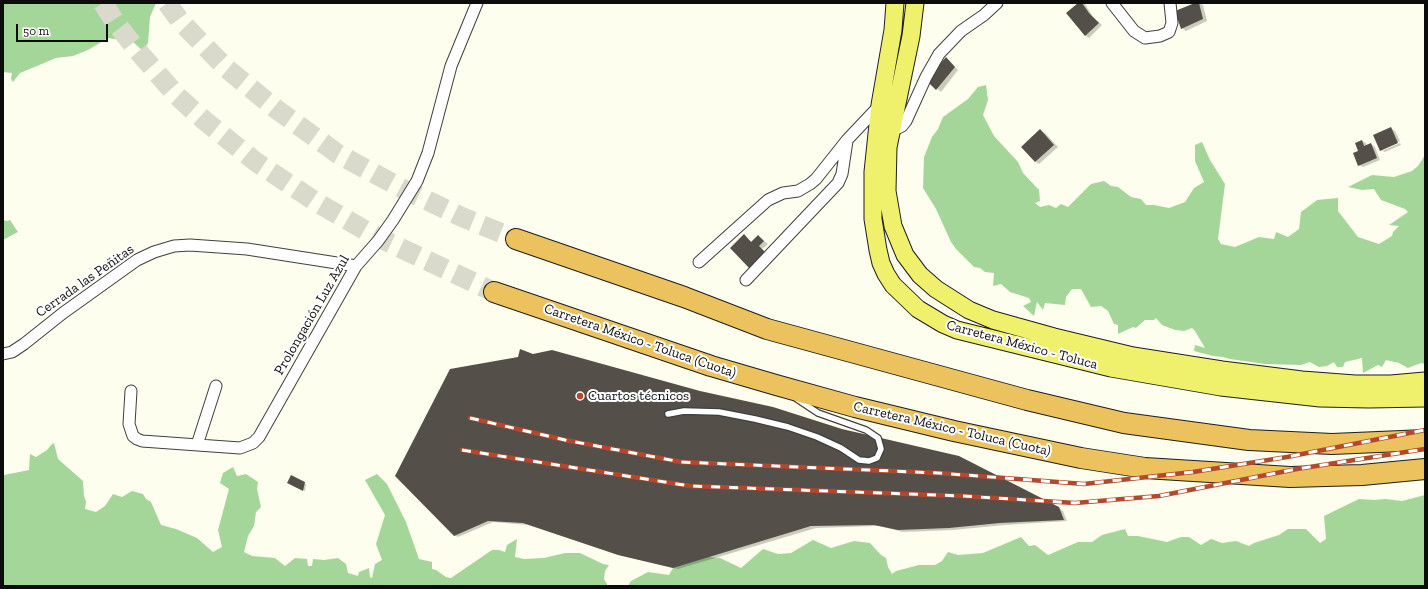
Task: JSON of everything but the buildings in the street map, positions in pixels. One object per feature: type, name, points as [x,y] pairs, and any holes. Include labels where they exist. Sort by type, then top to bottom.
[{"type":"highway","points":[[516,239],[684,297],[767,329],[1027,400],[1124,423],[1249,440],[1332,444],[1425,440]]},
{"type":"highway","name":"Carretera México - Toluca (Cuota)","points":[[494,292],[711,366],[776,385],[855,407],[954,431],[1081,458],[1145,468],[1290,477],[1362,475],[1425,469]]},
{"type":"main road","name":"Carretera México - Toluca","points":[[895,3],[893,30],[880,105],[872,172],[875,234],[881,263],[893,285],[918,309],[943,324],[957,330],[1110,368],[1222,387],[1320,398],[1425,398]]},
{"type":"main road","name":"Carretera México - Toluca","points":[[915,3],[910,36],[890,132],[888,147],[888,191],[893,226],[905,255],[920,275],[936,289],[969,310],[993,320],[1054,337],[1133,356],[1222,370],[1302,380],[1355,384],[1391,384],[1425,381]]},
{"type":"street","name":"Prolongación Luz Azul","points":[[131,391],[129,424],[133,436],[137,440],[240,448],[252,443],[259,437],[356,266],[378,241],[417,181],[428,153],[451,66],[477,3]]},
{"type":"street","points":[[890,132],[902,126],[906,121],[926,76],[939,54],[961,31],[984,15],[997,3]]},
{"type":"street","points":[[1112,3],[1134,31],[1145,38],[1160,36],[1169,32],[1172,23],[1170,3]]},
{"type":"street","points":[[699,262],[768,200],[783,193],[798,190],[810,184],[847,140],[880,105]]},
{"type":"street","points":[[746,280],[838,182],[842,174],[847,140]]},
{"type":"street","name":"Cerrada las Peñitas","points":[[3,354],[12,352],[24,344],[63,313],[137,260],[154,252],[174,246],[190,245],[247,249],[356,266]]},
{"type":"street","points":[[196,445],[216,386]]},
{"type":"lane","points":[[668,414],[684,411],[719,412],[755,419],[788,427],[817,437],[841,448],[860,460],[877,458],[881,449],[878,438],[866,430],[818,413],[776,385]]},
{"type":"green space","points":[[3,3],[156,3],[150,17],[148,43],[143,51],[133,42],[108,38],[88,50],[73,56],[56,58],[20,73],[13,82],[11,79],[12,73],[3,72]]},
{"type":"green space","points":[[986,85],[988,100],[983,115],[994,136],[1018,162],[1023,173],[1039,190],[1040,201],[1035,203],[1040,207],[1049,205],[1056,208],[1061,204],[1068,207],[1091,184],[1104,181],[1111,186],[1118,187],[1131,197],[1141,199],[1146,205],[1169,208],[1185,202],[1194,188],[1204,182],[1195,161],[1195,145],[1202,142],[1210,160],[1225,184],[1218,239],[1221,244],[1235,247],[1259,237],[1274,239],[1276,232],[1288,237],[1299,229],[1301,212],[1317,200],[1338,198],[1338,211],[1358,237],[1379,244],[1392,236],[1393,232],[1399,226],[1389,225],[1408,212],[1405,209],[1381,200],[1374,189],[1362,190],[1348,187],[1372,175],[1394,177],[1412,171],[1418,166],[1425,155],[1425,364],[1421,363],[1408,368],[1399,363],[1386,360],[1382,367],[1378,365],[1363,373],[1362,358],[1345,362],[1343,367],[1337,367],[1334,362],[1327,366],[1319,367],[1310,362],[1301,365],[1265,364],[1213,356],[1194,351],[1195,345],[1205,348],[1192,328],[1184,331],[1175,330],[1162,325],[1156,318],[1154,320],[1145,320],[1136,328],[1133,327],[1118,334],[1118,325],[1114,324],[1108,311],[1101,306],[1091,307],[1081,289],[1072,289],[1066,297],[1065,305],[1045,303],[1043,310],[1037,302],[1034,316],[1023,306],[1031,302],[1029,298],[1010,292],[1001,284],[993,286],[994,273],[985,272],[980,268],[974,267],[956,249],[951,242],[936,209],[923,188],[924,157],[932,137],[938,129],[943,117],[968,99],[978,87]]},
{"type":"green space","points":[[3,220],[10,220],[18,232],[3,240]]},
{"type":"green space","points":[[54,443],[58,459],[83,481],[84,496],[86,501],[85,509],[96,512],[105,506],[113,494],[122,497],[132,491],[143,494],[146,499],[151,502],[161,525],[176,529],[197,538],[213,552],[222,547],[218,530],[229,489],[220,483],[223,473],[233,467],[237,476],[246,474],[258,482],[257,489],[261,507],[256,512],[254,526],[248,536],[244,552],[252,556],[275,558],[285,566],[295,558],[307,559],[308,566],[312,566],[313,559],[324,560],[338,558],[346,564],[348,573],[358,576],[359,572],[369,568],[370,577],[372,578],[375,564],[382,560],[376,544],[385,515],[365,480],[377,474],[387,484],[406,522],[419,559],[432,562],[432,569],[446,577],[451,578],[492,550],[505,552],[507,545],[517,539],[515,557],[524,559],[544,558],[565,553],[580,553],[603,564],[609,565],[605,571],[604,579],[608,586],[3,586],[3,473],[4,475],[29,470],[30,454],[36,457],[47,450]]},
{"type":"green space","points":[[1425,495],[1425,586],[628,586],[631,581],[648,572],[669,575],[677,561],[688,555],[720,558],[741,568],[763,549],[778,554],[791,553],[813,540],[831,548],[854,541],[870,543],[881,555],[886,558],[888,567],[892,574],[896,571],[919,565],[935,565],[942,561],[948,552],[958,555],[983,553],[1021,537],[1029,546],[1035,545],[1048,555],[1078,542],[1092,542],[1102,535],[1125,529],[1128,536],[1138,536],[1167,542],[1181,537],[1189,537],[1201,545],[1211,539],[1222,543],[1236,541],[1249,546],[1279,535],[1288,529],[1306,529],[1320,543],[1326,539],[1324,516],[1359,499],[1385,499],[1402,501]]},
{"type":"tunnel","points":[[103,3],[115,22],[137,50],[177,96],[205,121],[256,162],[316,202],[375,236],[494,292]]},
{"type":"tunnel","points":[[167,3],[181,22],[226,68],[276,109],[338,154],[405,190],[462,217],[516,239]]},
{"type":"railway","points":[[470,418],[565,440],[681,462],[938,473],[1084,484],[1193,472],[1287,457],[1425,430]]},
{"type":"railway","points":[[462,450],[690,486],[963,496],[1075,503],[1159,496],[1297,469],[1425,449]]},
{"type":"place","name":"Cuartos técnicos","points":[[580,396]]}]
